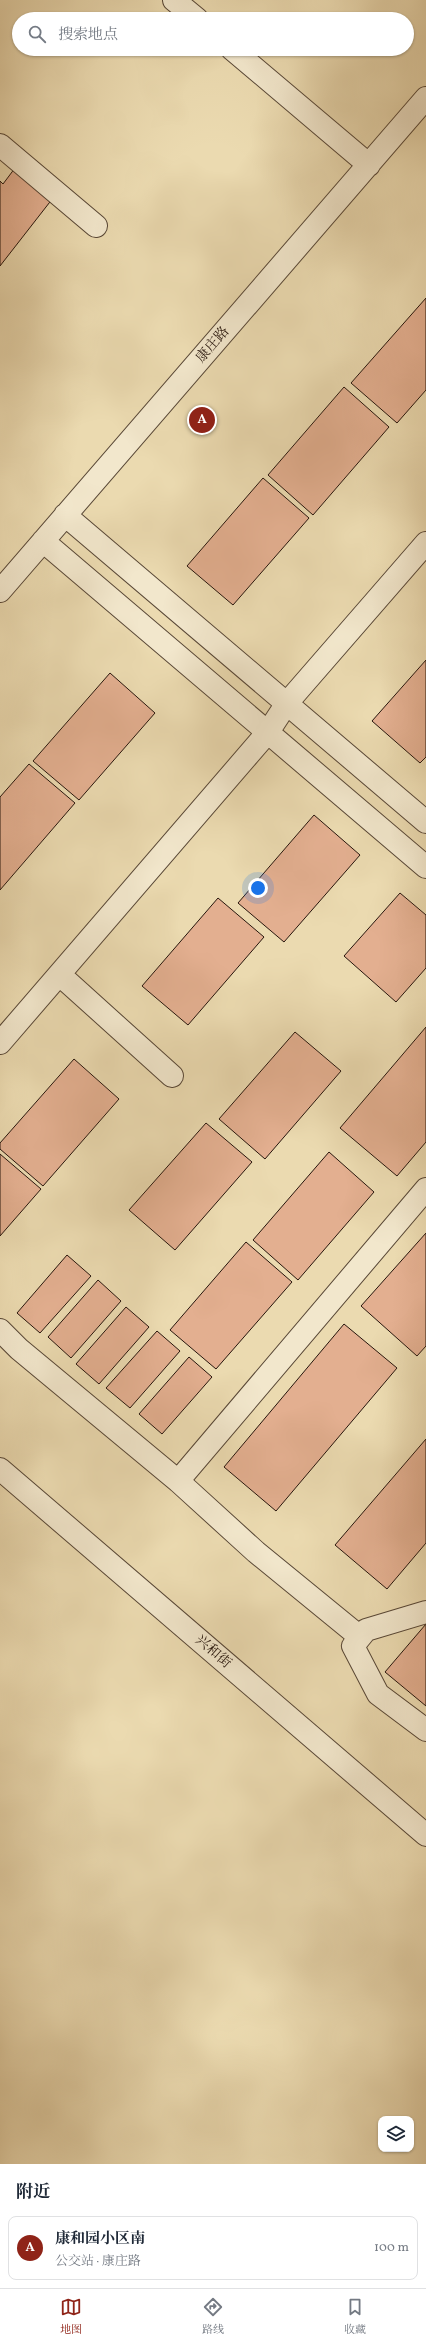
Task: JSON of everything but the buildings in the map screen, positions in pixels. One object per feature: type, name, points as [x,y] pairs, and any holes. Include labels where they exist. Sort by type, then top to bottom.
[{"type":"street","points":[[174,0],[189,12]]},
{"type":"street","points":[[240,56],[369,165]]},
{"type":"street","name":"康庄路","points":[[0,591],[426,98]]},
{"type":"street","points":[[0,145],[96,226]]},
{"type":"street","points":[[65,515],[426,822]]},
{"type":"street","points":[[43,541],[426,867]]},
{"type":"street","points":[[0,1043],[268,732],[286,703],[426,543]]},
{"type":"street","points":[[312,770],[309,758],[318,744],[324,743],[336,746]]},
{"type":"street","points":[[60,975],[172,1076]]},
{"type":"street","points":[[178,1481],[426,1189]]},
{"type":"street","points":[[0,1330],[19,1349],[178,1481],[256,1552],[360,1637]]},
{"type":"street","name":"兴和街","points":[[0,1469],[426,1835]]},
{"type":"street","points":[[426,1612],[366,1630],[353,1646],[378,1694],[426,1730]]},
{"type":"place","name":"康和园小区南","points":[[202,420]]}]
